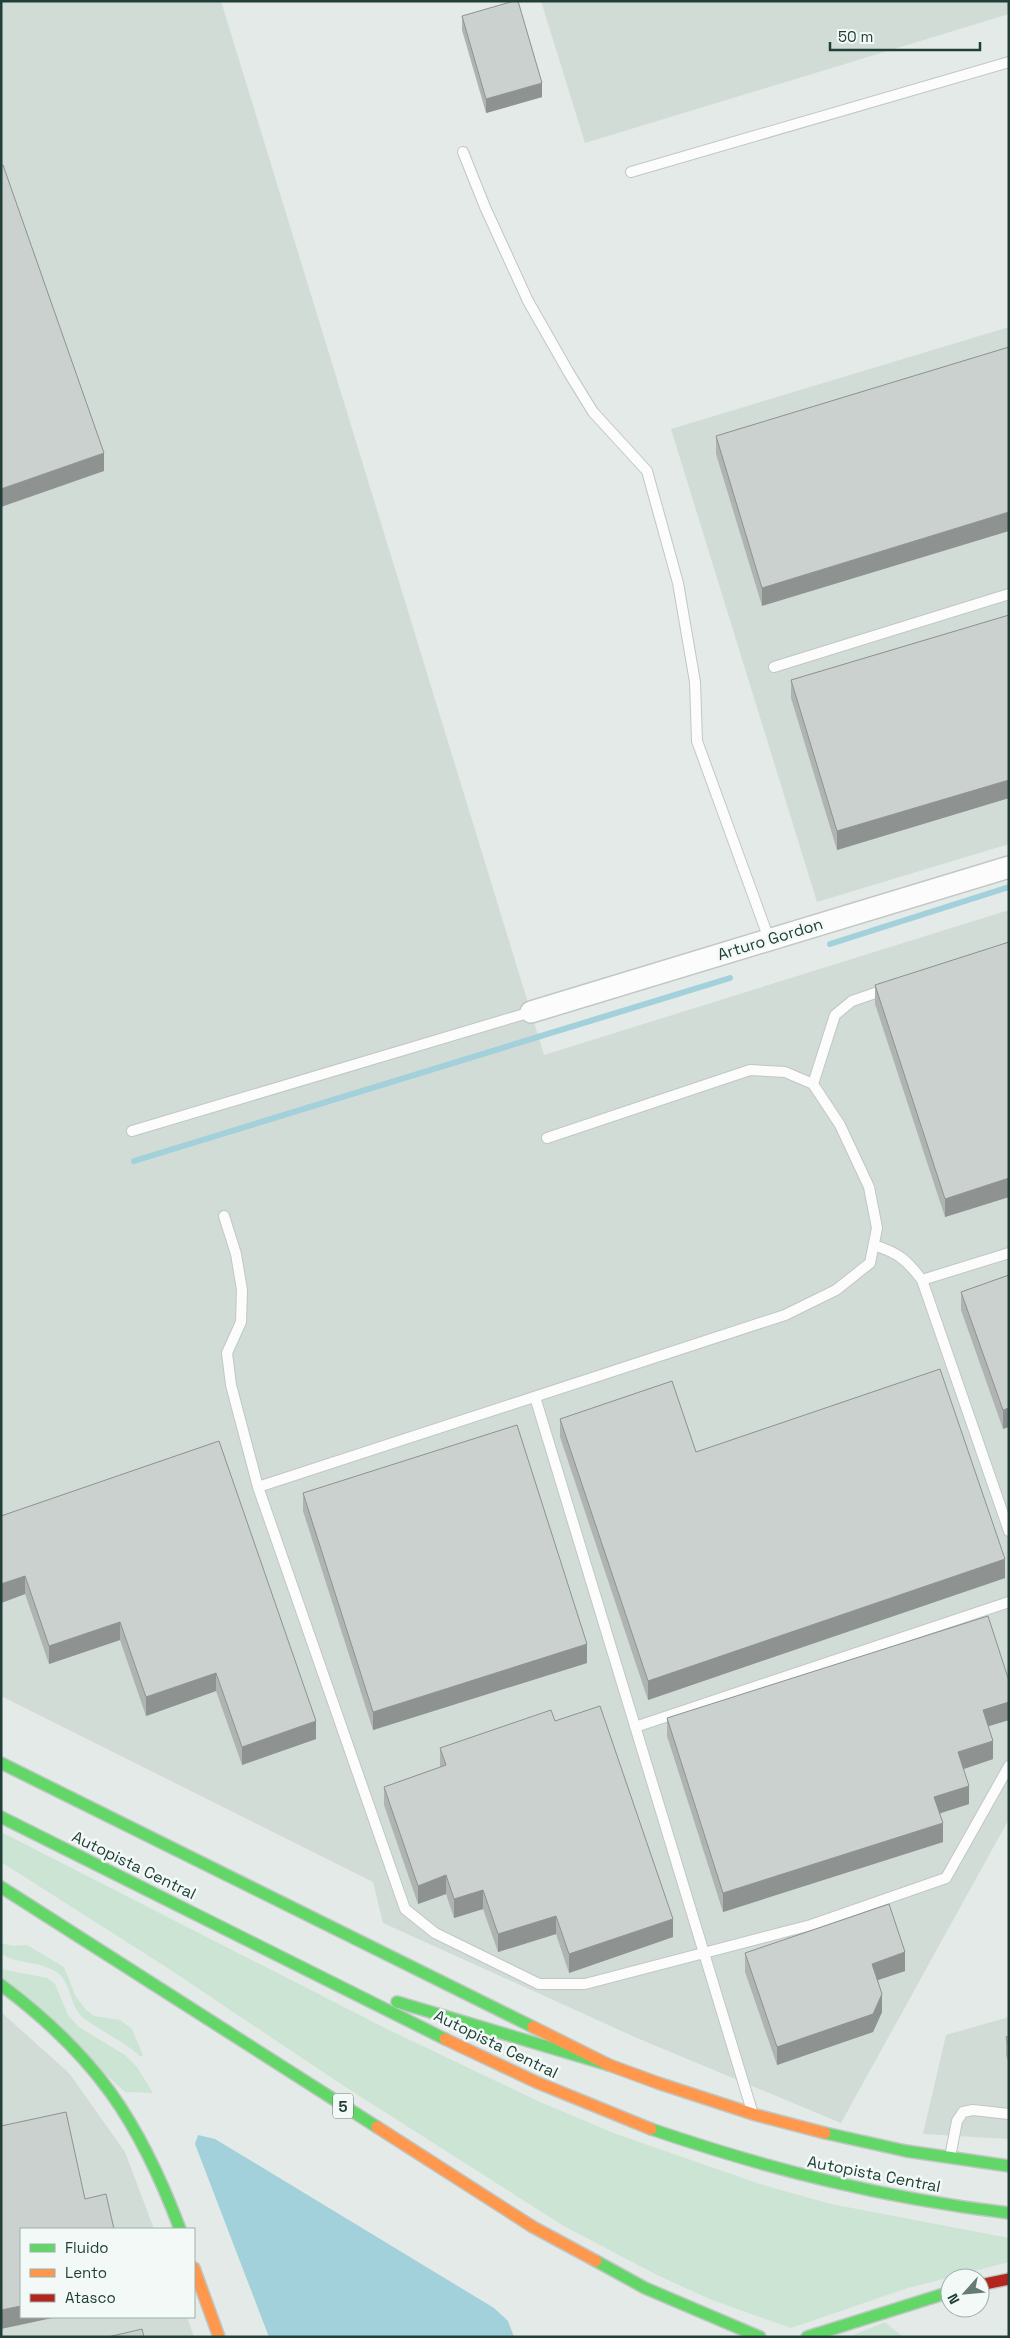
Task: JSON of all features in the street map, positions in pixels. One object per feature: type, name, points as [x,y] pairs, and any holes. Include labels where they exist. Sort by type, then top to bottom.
[{"type":"main road","points":[[1,1763],[609,2065]]},
{"type":"main road","name":"Autopista Central","points":[[1,1817],[536,2082],[651,2129],[770,2168],[883,2194],[1009,2213]]},
{"type":"main road","name":"5","points":[[1,1887],[533,2227],[636,2284],[693,2310],[760,2337]]},
{"type":"main road","points":[[1,1985],[59,2031],[105,2082],[133,2123],[151,2156],[180,2228]]},
{"type":"main road","points":[[363,1997],[429,2010],[609,2065],[753,2116],[854,2142],[950,2159],[1009,2166]]},
{"type":"main road","points":[[195,2271],[219,2337]]},
{"type":"main road","points":[[990,2283],[1009,2279]]},
{"type":"main road","points":[[807,2337],[940,2295]]},
{"type":"street","name":"Arturo Gordon","points":[[531,1012],[1009,867]]},
{"type":"lane","points":[[631,172],[1009,62]]},
{"type":"lane","points":[[463,152],[528,301],[569,373],[593,412],[647,471],[678,583],[694,682],[697,741],[769,939]]},
{"type":"lane","points":[[774,667],[1009,594]]},
{"type":"lane","points":[[813,1084],[835,1015],[852,1000],[898,985]]},
{"type":"lane","points":[[132,1131],[531,1012]]},
{"type":"lane","points":[[258,1487],[785,1315],[836,1290],[870,1264],[877,1228],[869,1187],[840,1125],[813,1084],[785,1072],[750,1070],[548,1138]]},
{"type":"lane","points":[[224,1216],[236,1254],[242,1290],[241,1322],[227,1353],[230,1377],[258,1487],[405,1909],[435,1933],[539,1984],[585,1984],[811,1925],[946,1878],[1009,1766]]},
{"type":"lane","points":[[874,1245],[894,1252],[908,1261],[922,1280],[1009,1531]]},
{"type":"lane","points":[[922,1280],[1009,1253]]},
{"type":"lane","points":[[535,1397],[753,2116]]},
{"type":"lane","points":[[635,1727],[1009,1602]]},
{"type":"lane","points":[[950,2159],[958,2121],[963,2112],[973,2110],[1009,2114]]},
{"type":"shaded area","points":[[1,1],[221,1],[544,1055],[1009,910],[1009,1819],[841,2123],[637,2038],[383,1923],[373,1882],[1,1696]]},
{"type":"shaded area","points":[[541,1],[1009,1],[1009,14],[585,143]]},
{"type":"shaded area","points":[[1009,327],[1009,844],[817,902],[671,429]]},
{"type":"shaded area","points":[[1,2012],[69,2073],[125,2152],[154,2228],[20,2228],[20,2318],[187,2318],[194,2337],[1,2337]]},
{"type":"shaded area","points":[[1009,2017],[1009,2139],[923,2134],[946,2035]]},
{"type":"green space","points":[[1,1832],[387,2029],[540,2102],[616,2134],[763,2185],[831,2204],[1009,2238],[1009,2262],[986,2268],[940,2268],[940,2280],[908,2288],[791,2328],[712,2300],[657,2275],[562,2225],[347,2088],[166,1967],[1,1862]]},
{"type":"green space","points":[[1,1943],[13,1946],[27,1945],[64,1967],[76,1997],[86,2010],[94,2016],[120,2020],[132,2029],[143,2055],[141,2057],[83,2017],[78,2012],[66,1983],[59,1973],[47,1967],[1,1954]]},
{"type":"green space","points":[[1,1969],[47,1978],[55,1984],[68,2015],[79,2027],[125,2055],[137,2067],[153,2093],[125,2092],[1,1977]]},
{"type":"green space","points":[[885,2322],[903,2337],[849,2337]]},
{"type":"water","points":[[198,2135],[215,2139],[494,2308],[508,2321],[514,2337],[269,2337],[195,2144]]},
{"type":"building","points":[[518,1],[542,83],[486,99],[462,16]]},
{"type":"building","points":[[3,165],[104,453],[1,489],[1,166]]},
{"type":"building","points":[[1009,347],[1009,512],[762,588],[716,436]]},
{"type":"building","points":[[1009,615],[1009,780],[837,831],[791,680]]},
{"type":"building","points":[[1009,942],[1009,1178],[945,1199],[875,985]]},
{"type":"building","points":[[1009,1275],[1009,1408],[1003,1410],[961,1292]]},
{"type":"building","points":[[940,1369],[1005,1559],[648,1681],[560,1419],[672,1381],[696,1452]]},
{"type":"building","points":[[517,1425],[587,1644],[373,1712],[303,1493]]},
{"type":"building","points":[[219,1441],[316,1721],[242,1747],[216,1673],[146,1697],[120,1622],[49,1646],[25,1576],[1,1584],[1,1516]]},
{"type":"building","points":[[988,1616],[1009,1681],[1009,1702],[983,1710],[993,1741],[958,1752],[969,1786],[934,1797],[943,1823],[723,1893],[667,1718]]},
{"type":"building","points":[[600,1706],[673,1919],[569,1954],[556,1916],[498,1934],[483,1890],[454,1899],[446,1875],[418,1886],[384,1787],[446,1765],[440,1748],[551,1710],[555,1721]]},
{"type":"building","points":[[889,1904],[905,1952],[872,1964],[882,1994],[873,2014],[777,2047],[745,1953]]},
{"type":"building","points":[[1009,2036],[1009,2047],[1006,2037]]},
{"type":"building","points":[[66,2112],[85,2199],[106,2194],[114,2228],[20,2228],[20,2306],[1,2310],[1,2126]]},
{"type":"building","points":[[142,2329],[144,2337],[108,2337]]},
{"type":"waterway","points":[[830,944],[1009,887]]},
{"type":"waterway","points":[[134,1161],[730,978]]},
{"type":"traffic: fast","points":[[1,1763],[533,2027]]},
{"type":"traffic: fast","points":[[1,1817],[445,2039]]},
{"type":"traffic: fast","points":[[1,1887],[377,2127]]},
{"type":"traffic: fast","points":[[1,1985],[63,2037],[110,2092],[130,2122],[148,2155],[180,2228]]},
{"type":"traffic: fast","points":[[397,2002],[609,2065]]},
{"type":"traffic: fast","points":[[651,2129],[784,2170],[828,2181],[962,2207],[1009,2213]]},
{"type":"traffic: fast","points":[[825,2133],[906,2151],[1009,2166]]},
{"type":"traffic: fast","points":[[596,2261],[645,2288],[760,2337]]},
{"type":"traffic: fast","points":[[807,2337],[940,2295]]},
{"type":"traffic: slow","points":[[533,2027],[609,2065],[658,2083],[756,2115],[825,2133]]},
{"type":"traffic: slow","points":[[445,2039],[536,2082],[651,2129]]},
{"type":"traffic: slow","points":[[377,2127],[533,2227],[596,2261]]},
{"type":"traffic: slow","points":[[195,2271],[219,2337]]},
{"type":"traffic: jam","points":[[990,2283],[1009,2279]]}]
